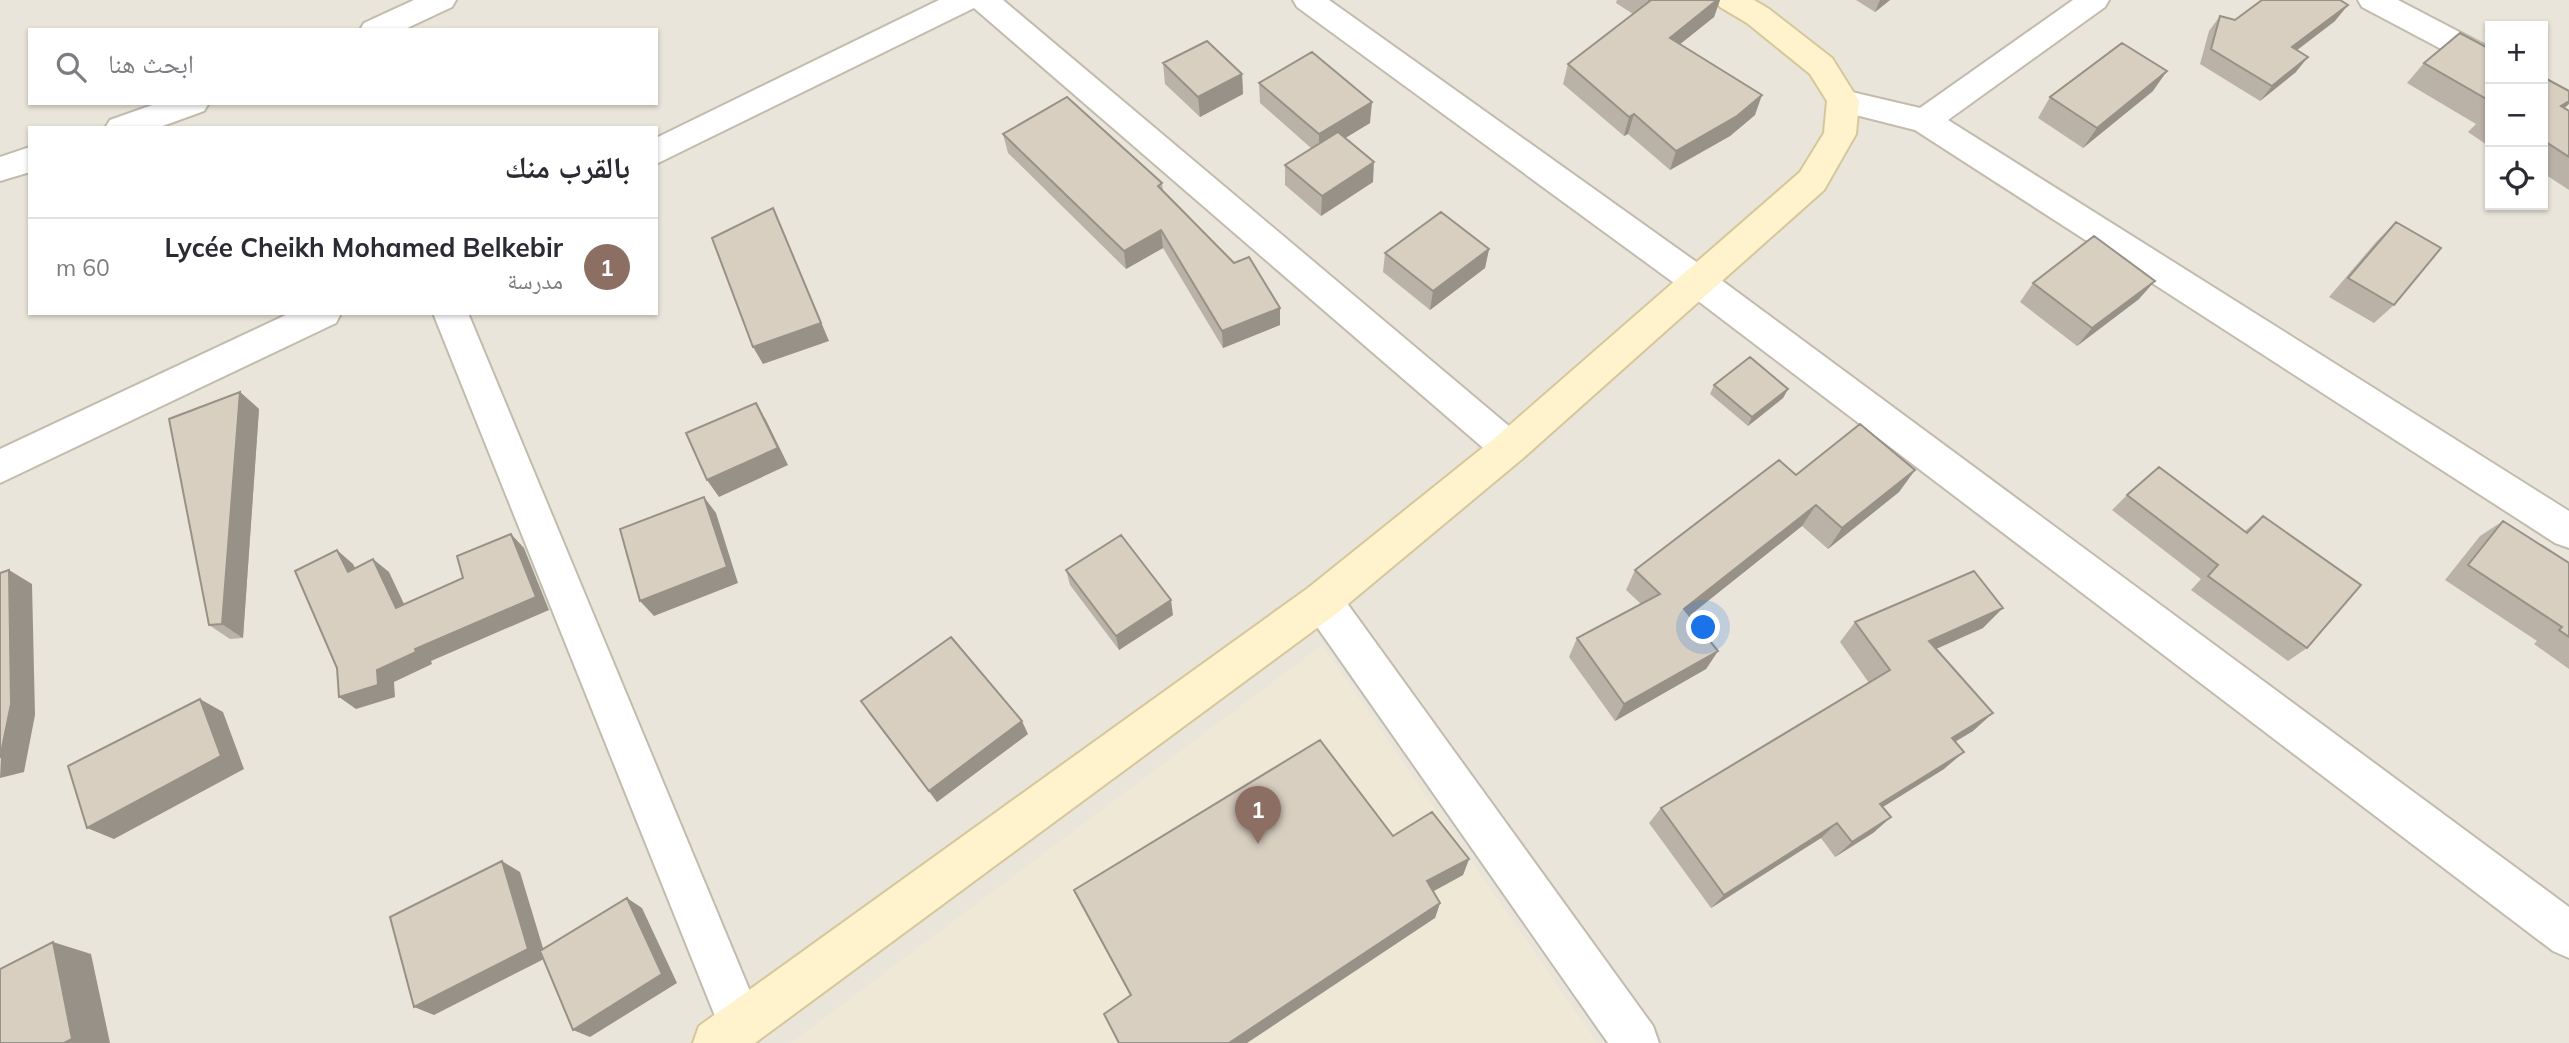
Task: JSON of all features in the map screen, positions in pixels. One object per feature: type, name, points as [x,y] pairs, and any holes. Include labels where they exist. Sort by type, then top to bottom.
[{"type":"street","points":[[379,28],[441,0]]},
{"type":"street","points":[[658,151],[965,0]]},
{"type":"street","points":[[984,0],[1509,448]]},
{"type":"street","points":[[1308,0],[1697,281],[2569,936]]},
{"type":"street","points":[[451,315],[728,1034],[1322,601],[1509,448],[1812,181],[1840,134],[1843,101],[1821,66],[1758,16],[1731,0]]},
{"type":"street","points":[[1925,121],[2094,0]]},
{"type":"street","points":[[2373,0],[2485,58]]},
{"type":"street","points":[[1843,101],[1925,121],[2569,531]]},
{"type":"street","points":[[127,126],[187,105]]},
{"type":"street","points":[[0,169],[28,160]]},
{"type":"street","points":[[0,467],[320,315]]},
{"type":"street","points":[[1322,601],[1636,1043]]},
{"type":"shaded area","points":[[0,0],[2569,0],[2569,1043],[0,1043]]},
{"type":"shaded area","points":[[1322,645],[1597,1043],[791,1043]]},
{"type":"building","points":[[1649,0],[1717,0],[1670,38],[1762,95],[1737,116],[1676,151],[1634,114],[1629,117],[1568,64]]},
{"type":"building","points":[[2262,0],[2340,0],[2348,5],[2292,47],[2308,57],[2272,86],[2211,49],[2220,16],[2235,20]]},
{"type":"building","points":[[2460,33],[2485,46],[2485,98],[2424,63]]},
{"type":"building","points":[[1207,41],[1242,74],[1198,97],[1163,63]]},
{"type":"building","points":[[2122,43],[2167,71],[2097,128],[2050,97]]},
{"type":"building","points":[[1312,52],[1372,102],[1319,134],[1259,83]]},
{"type":"building","points":[[2548,80],[2569,91],[2569,101],[2561,106],[2569,111],[2569,157],[2548,143]]},
{"type":"building","points":[[1067,97],[1162,183],[1158,186],[1234,263],[1249,257],[1280,308],[1222,331],[1161,230],[1124,251],[1003,134]]},
{"type":"building","points":[[1338,132],[1374,162],[1322,196],[1285,165]]},
{"type":"building","points":[[773,208],[821,323],[753,347],[712,238]]},
{"type":"building","points":[[1441,212],[1489,249],[1433,291],[1385,253]]},
{"type":"building","points":[[2396,222],[2441,248],[2394,305],[2348,278]]},
{"type":"building","points":[[2094,236],[2155,281],[2092,328],[2033,283]]},
{"type":"building","points":[[1750,357],[1788,389],[1752,417],[1714,385]]},
{"type":"building","points":[[240,392],[222,624],[209,625],[169,419]]},
{"type":"building","points":[[756,403],[778,448],[707,480],[686,433]]},
{"type":"building","points":[[1860,424],[1915,470],[1842,528],[1816,505],[1684,609],[1718,651],[1624,704],[1577,638],[1660,594],[1635,570],[1779,460],[1796,475]]},
{"type":"building","points":[[2159,467],[2247,533],[2263,516],[2361,585],[2307,648],[2208,576],[2218,565],[2127,495]]},
{"type":"building","points":[[704,497],[727,567],[640,601],[620,529]]},
{"type":"building","points":[[2503,521],[2569,563],[2569,637],[2559,630],[2562,627],[2468,565]]},
{"type":"building","points":[[511,534],[536,597],[415,649],[416,652],[377,670],[378,685],[339,697],[337,668],[295,571],[337,550],[348,572],[373,559],[396,608],[463,578],[457,556]]},
{"type":"building","points":[[1121,535],[1171,600],[1116,636],[1066,570]]},
{"type":"building","points":[[9,570],[11,704],[0,758],[0,573]]},
{"type":"building","points":[[1974,571],[2003,608],[1929,641],[1993,713],[1952,738],[1964,752],[1880,804],[1891,817],[1852,842],[1837,823],[1724,895],[1661,808],[1890,670],[1855,622]]},
{"type":"building","points":[[951,637],[1022,721],[929,791],[861,701]]},
{"type":"building","points":[[200,699],[221,756],[87,828],[68,766]]},
{"type":"building","points":[[1320,740],[1393,836],[1432,812],[1469,859],[1427,881],[1440,903],[1229,1043],[1119,1043],[1104,1014],[1131,995],[1074,890]]},
{"type":"building","points":[[502,861],[528,949],[414,1007],[390,917]]},
{"type":"building","points":[[627,898],[662,974],[573,1030],[540,951]]},
{"type":"building","points":[[53,942],[72,1039],[64,1043],[0,1043],[0,969]]},
{"type":"place","name":"Lycée Cheikh Mohamed Belkebir","points":[[1258,844]]}]
